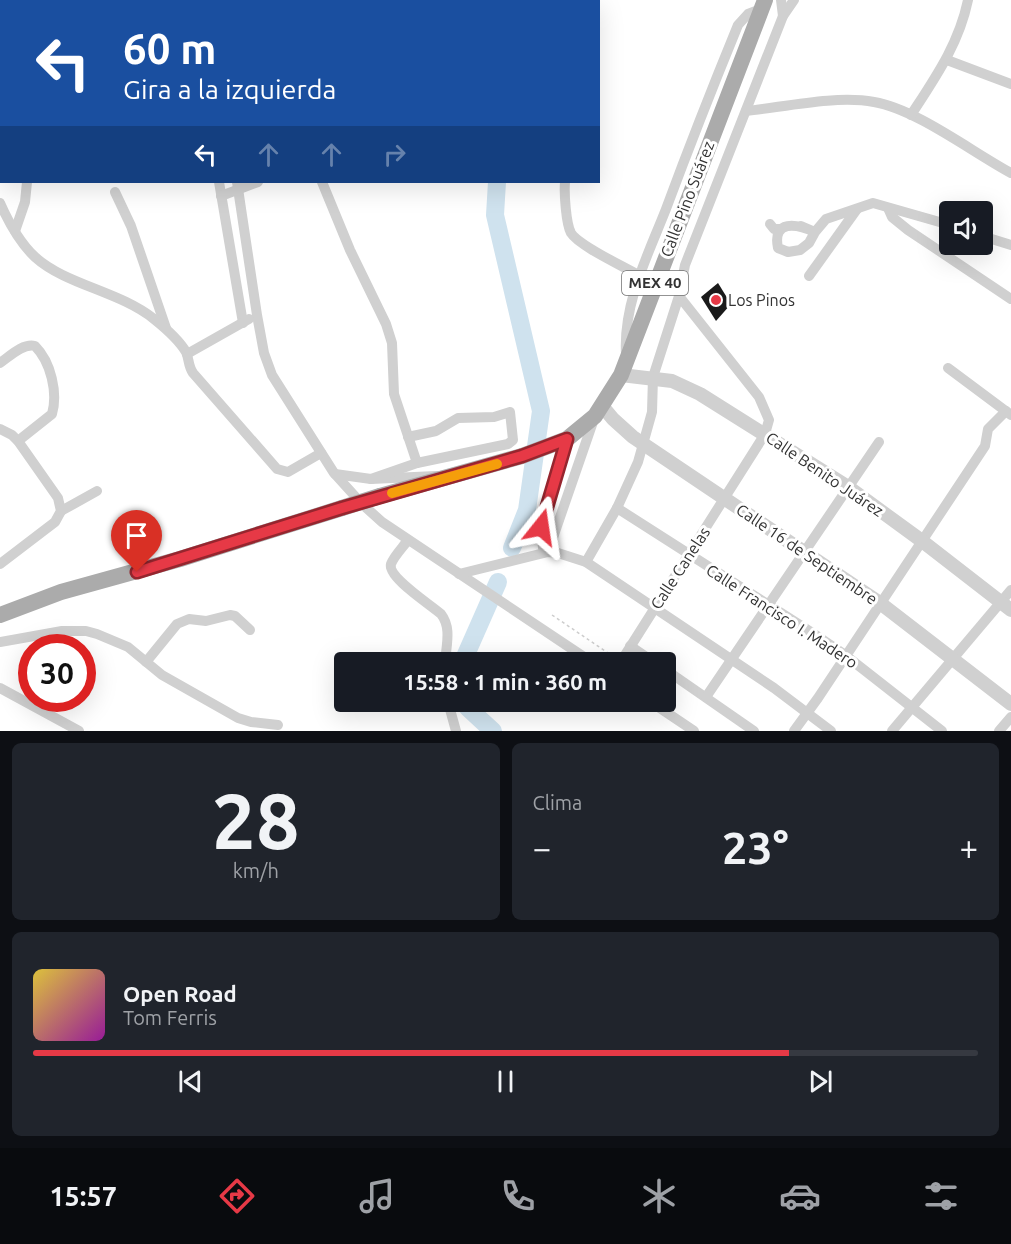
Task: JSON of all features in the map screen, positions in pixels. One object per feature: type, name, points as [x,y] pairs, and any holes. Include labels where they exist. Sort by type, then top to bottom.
[{"type":"main road","name":"Calle Pino Suárez","points":[[567,439],[599,411],[621,375],[763,4]]},
{"type":"main road","name":"MEX 40","points":[[0,615],[60,592],[180,559],[380,496],[522,456],[567,439]]},
{"type":"street","points":[[781,0],[783,16]]},
{"type":"street","points":[[585,562],[617,508],[638,462],[652,412],[653,377],[679,296],[685,265],[783,16],[795,0]]},
{"type":"street","points":[[911,115],[947,60],[965,15],[968,0]]},
{"type":"street","points":[[627,358],[626,328],[640,276],[738,25],[748,14],[763,4]]},
{"type":"street","points":[[947,60],[1011,84]]},
{"type":"street","points":[[746,111],[859,100],[886,105],[911,115],[1011,174]]},
{"type":"street","points":[[15,231],[25,202],[27,183]]},
{"type":"street","points":[[219,183],[243,323]]},
{"type":"street","points":[[221,196],[237,186],[253,183]]},
{"type":"street","points":[[322,183],[350,250],[386,324],[395,364],[394,394],[417,463]]},
{"type":"street","points":[[565,183],[568,226],[571,233],[584,244],[640,276]]},
{"type":"street","points":[[237,186],[264,353],[272,375],[334,473],[382,522],[577,652]]},
{"type":"street","points":[[114,192],[131,225],[168,332]]},
{"type":"street","points":[[0,203],[15,231],[34,256],[43,263],[130,303],[154,319],[168,332],[187,354],[189,367],[193,373],[277,469],[288,472],[321,453]]},
{"type":"street","points":[[815,232],[801,226],[775,227],[778,248],[788,252],[800,250],[809,243],[815,232],[832,216],[873,203],[939,222]]},
{"type":"street","points":[[888,208],[892,217],[908,230],[1011,299]]},
{"type":"street","points":[[808,276],[857,209]]},
{"type":"street","points":[[993,239],[1011,245]]},
{"type":"street","points":[[230,250],[246,246]]},
{"type":"street","points":[[679,296],[765,405],[770,420],[765,434]]},
{"type":"street","points":[[187,354],[257,315]]},
{"type":"street","points":[[0,363],[25,346],[35,346],[50,370],[54,408],[52,414],[18,441]]},
{"type":"street","points":[[794,731],[985,446],[988,429],[1008,413],[948,368]]},
{"type":"street","name":"Calle Benito Juárez","points":[[621,375],[653,377],[682,384],[849,487],[1006,606]]},
{"type":"street","points":[[548,552],[599,411]]},
{"type":"street","name":"Calle 16 de Septiembre","points":[[599,411],[644,445],[880,603],[1011,704]]},
{"type":"street","points":[[371,479],[417,463],[508,444],[513,440],[510,412],[494,417],[458,418],[436,431],[408,437]]},
{"type":"street","points":[[0,429],[18,441],[58,498],[61,511]]},
{"type":"street","name":"Calle Canelas","points":[[626,652],[765,434]]},
{"type":"street","points":[[548,552],[543,548],[541,527],[567,439]]},
{"type":"street","points":[[706,698],[879,442]]},
{"type":"street","points":[[334,473],[345,477],[371,479],[426,475],[445,478]]},
{"type":"street","points":[[0,564],[55,522],[61,511],[98,491]]},
{"type":"street","name":"Calle Francisco I. Madero","points":[[617,508],[845,656],[942,731]]},
{"type":"street","points":[[408,540],[391,563],[391,569],[396,578],[446,620],[448,627],[446,652]]},
{"type":"street","points":[[459,574],[548,552],[585,562],[732,659],[831,731]]},
{"type":"street","points":[[892,731],[954,659],[1006,606],[1011,590]]},
{"type":"street","points":[[146,662],[182,620],[206,621],[230,615],[235,616],[250,630]]},
{"type":"street","points":[[0,642],[62,631],[86,631],[128,647],[162,675],[238,718],[251,723],[278,725]]},
{"type":"street","points":[[630,646],[639,652]]},
{"type":"street","points":[[676,677],[754,731]]},
{"type":"street","points":[[0,688],[79,731]]},
{"type":"street","points":[[451,712],[456,731]]},
{"type":"street","points":[[666,712],[694,731]]},
{"type":"street","points":[[999,731],[1011,717]]},
{"type":"path","points":[[552,615],[606,652]]},
{"type":"building","name":"Los Pinos","points":[[718,283],[731,304],[716,321],[701,297]]},
{"type":"waterway","points":[[497,183],[495,215],[541,411],[527,510],[512,548]]},
{"type":"waterway","points":[[467,652],[498,582]]},
{"type":"waterway","points":[[472,712],[493,731]]},
{"type":"slow traffic","points":[[392,493],[497,464]]},
{"type":"place","name":"Los Pinos","points":[[716,300]]},
{"type":"route","points":[[137,572],[342,508],[522,456],[567,439],[541,527]]}]
